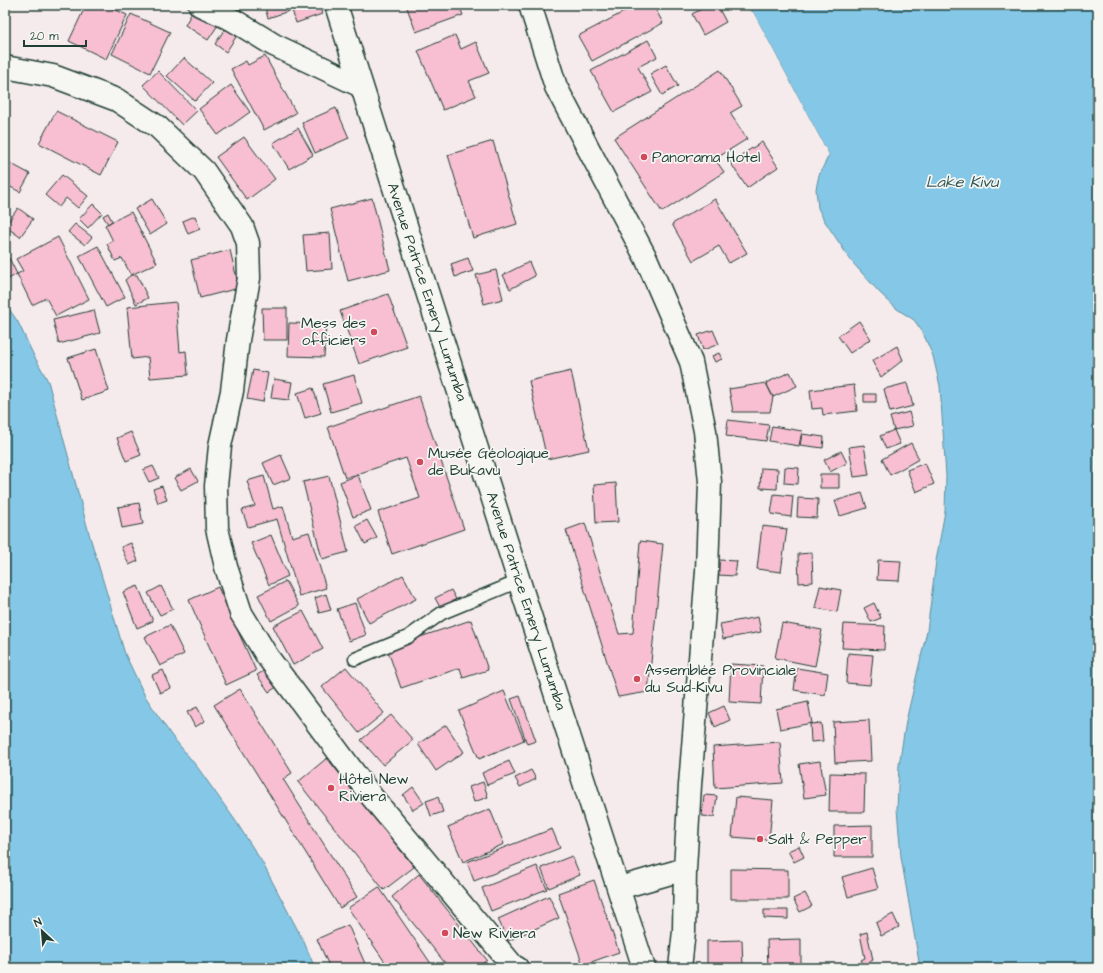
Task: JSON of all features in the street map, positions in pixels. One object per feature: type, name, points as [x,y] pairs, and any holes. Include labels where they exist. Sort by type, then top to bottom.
[{"type":"street","points":[[200,5],[233,20],[274,45],[361,86]]},
{"type":"street","name":"Avenue Patrice Emery Lumumba","points":[[336,5],[644,968]]},
{"type":"street","points":[[530,5],[556,87],[646,258],[691,362],[705,431],[710,482],[708,571],[690,785],[685,869],[684,931],[680,968]]},
{"type":"street","points":[[5,67],[53,76],[117,100],[158,127],[204,171],[242,226],[248,244],[249,278],[238,340],[232,391],[220,446],[216,486],[217,528],[226,567],[241,613],[267,656],[372,797],[513,966],[517,968]]},
{"type":"street","points":[[619,888],[685,869]]},
{"type":"lane","points":[[355,659],[408,637],[442,613],[519,581]]},
{"type":"water","name":"Lake Kivu","points":[[743,5],[1098,5],[1098,968],[920,968],[901,857],[897,809],[899,765],[906,721],[927,631],[936,561],[945,511],[946,476],[940,386],[933,356],[922,331],[914,320],[897,309],[880,293],[852,262],[824,220],[818,208],[816,189],[819,175],[829,155],[753,12]]},
{"type":"water","points":[[5,303],[18,322],[48,381],[90,537],[125,654],[145,696],[171,735],[198,768],[235,820],[262,862],[304,942],[315,968],[5,968]]},
{"type":"pier","points":[[753,12],[829,155],[827,156],[751,13]]},
{"type":"building","points":[[86,5],[105,5],[127,15],[106,59],[69,41]]},
{"type":"building","points":[[264,5],[319,5],[322,14],[296,23],[292,10],[268,18]]},
{"type":"building","points":[[406,5],[459,5],[463,15],[416,32]]},
{"type":"building","points":[[637,5],[653,5],[663,23],[592,61],[578,36]]},
{"type":"building","points":[[709,5],[717,5],[726,22],[703,35],[692,14]]},
{"type":"building","points":[[195,7],[220,22],[208,40],[185,25]]},
{"type":"building","points":[[131,14],[170,32],[150,73],[112,54]]},
{"type":"building","points":[[230,21],[242,28],[226,52],[215,44]]},
{"type":"building","points":[[455,35],[461,49],[476,42],[489,73],[469,81],[476,96],[443,110],[418,51]]},
{"type":"building","points":[[648,40],[657,57],[638,67],[652,92],[614,112],[591,71]]},
{"type":"building","points":[[265,56],[296,113],[264,130],[231,69],[246,61],[248,65]]},
{"type":"building","points":[[184,58],[212,83],[195,101],[167,76]]},
{"type":"building","points":[[666,65],[678,86],[662,95],[650,74]]},
{"type":"building","points":[[720,70],[742,106],[730,113],[747,139],[715,159],[724,172],[662,212],[614,138]]},
{"type":"building","points":[[158,71],[197,111],[182,125],[143,85]]},
{"type":"building","points":[[231,85],[250,112],[218,135],[199,109]]},
{"type":"building","points":[[336,108],[349,138],[315,153],[302,123]]},
{"type":"building","points":[[56,111],[118,142],[101,175],[39,143]]},
{"type":"building","points":[[298,128],[313,155],[289,169],[273,143]]},
{"type":"building","points":[[244,137],[275,179],[247,200],[216,157]]},
{"type":"building","points":[[493,141],[517,224],[473,238],[448,155]]},
{"type":"building","points":[[762,142],[778,167],[747,188],[730,162]]},
{"type":"building","points":[[6,161],[30,174],[20,192],[5,184]]},
{"type":"building","points":[[62,175],[88,196],[78,208],[66,198],[59,207],[45,195]]},
{"type":"building","points":[[372,198],[390,270],[348,281],[330,209]]},
{"type":"building","points":[[152,199],[167,224],[150,235],[135,209]]},
{"type":"building","points":[[715,199],[747,253],[729,263],[719,246],[693,261],[672,224]]},
{"type":"building","points":[[93,204],[102,213],[88,228],[79,219]]},
{"type":"building","points":[[18,208],[33,219],[20,237],[5,226]]},
{"type":"building","points":[[131,212],[157,263],[131,275],[122,258],[115,261],[107,244],[113,241],[105,225]]},
{"type":"building","points":[[108,213],[112,221],[108,224],[103,216]]},
{"type":"building","points":[[195,216],[200,229],[188,234],[183,221]]},
{"type":"building","points":[[75,224],[92,237],[85,245],[68,232]]},
{"type":"building","points":[[330,233],[332,269],[306,271],[303,235]]},
{"type":"building","points":[[58,237],[89,299],[56,316],[46,298],[32,305],[17,274],[23,271],[16,259]]},
{"type":"building","points":[[98,246],[125,297],[106,307],[79,256]]},
{"type":"building","points":[[230,250],[239,288],[200,298],[191,260]]},
{"type":"building","points":[[9,258],[17,274],[5,281],[5,260]]},
{"type":"building","points":[[468,258],[473,271],[455,277],[451,264]]},
{"type":"building","points":[[529,262],[535,276],[510,289],[503,275]]},
{"type":"building","points":[[496,270],[503,299],[484,304],[476,275]]},
{"type":"building","points":[[131,275],[137,275],[148,298],[136,304],[125,280]]},
{"type":"building","points":[[388,294],[407,347],[359,364],[340,311]]},
{"type":"building","points":[[176,302],[180,352],[186,351],[188,375],[150,378],[148,357],[132,359],[127,307]]},
{"type":"building","points":[[262,308],[287,308],[287,340],[263,340]]},
{"type":"building","points":[[94,310],[100,333],[59,344],[53,320]]},
{"type":"building","points":[[859,321],[871,339],[850,353],[838,336]]},
{"type":"building","points":[[289,323],[326,324],[324,357],[288,356]]},
{"type":"building","points":[[713,330],[719,344],[703,350],[698,335]]},
{"type":"building","points":[[897,346],[903,360],[881,377],[872,361]]},
{"type":"building","points":[[96,349],[109,391],[82,400],[68,358]]},
{"type":"building","points":[[719,353],[722,359],[715,362],[712,356]]},
{"type":"building","points":[[253,370],[268,373],[263,402],[247,399]]},
{"type":"building","points":[[571,371],[589,450],[547,459],[529,381]]},
{"type":"building","points":[[790,372],[797,386],[773,397],[766,383]]},
{"type":"building","points":[[354,375],[362,403],[331,412],[323,384]]},
{"type":"building","points":[[274,379],[292,382],[289,400],[271,398]]},
{"type":"building","points":[[766,383],[773,397],[770,412],[733,412],[729,389]]},
{"type":"building","points":[[907,383],[913,406],[890,412],[884,389]]},
{"type":"building","points":[[854,385],[857,411],[823,415],[822,408],[812,409],[810,390]]},
{"type":"building","points":[[313,388],[321,413],[305,418],[297,393]]},
{"type":"building","points":[[864,394],[876,394],[876,402],[864,402]]},
{"type":"building","points":[[419,396],[464,529],[392,554],[378,512],[420,498],[406,458],[345,478],[328,427]]},
{"type":"building","points":[[909,412],[913,426],[894,430],[890,417]]},
{"type":"building","points":[[728,420],[769,425],[766,441],[726,436]]},
{"type":"building","points":[[772,426],[802,431],[799,446],[769,441]]},
{"type":"building","points":[[894,430],[900,444],[886,449],[880,436]]},
{"type":"building","points":[[131,432],[141,455],[126,461],[117,438]]},
{"type":"building","points":[[802,434],[824,437],[823,448],[800,445]]},
{"type":"building","points":[[911,443],[919,459],[890,475],[882,459]]},
{"type":"building","points":[[864,445],[869,475],[854,477],[849,447]]},
{"type":"building","points":[[841,451],[847,463],[830,472],[824,460]]},
{"type":"building","points":[[281,455],[291,478],[273,485],[263,463]]},
{"type":"building","points":[[925,463],[934,484],[916,492],[907,470]]},
{"type":"building","points":[[153,466],[159,478],[149,482],[143,470]]},
{"type":"building","points":[[785,467],[799,468],[798,484],[784,483]]},
{"type":"building","points":[[761,468],[778,469],[777,489],[760,488]]},
{"type":"building","points":[[191,469],[198,481],[181,490],[174,478]]},
{"type":"building","points":[[820,474],[839,474],[839,488],[820,488]]},
{"type":"building","points":[[358,475],[371,510],[353,517],[340,482]]},
{"type":"building","points":[[264,476],[273,509],[283,506],[292,537],[309,532],[326,588],[299,596],[277,519],[248,527],[242,510],[255,506],[247,481]]},
{"type":"building","points":[[329,476],[348,552],[322,559],[303,482]]},
{"type":"building","points":[[616,483],[618,522],[596,523],[594,485]]},
{"type":"building","points":[[162,486],[167,500],[158,503],[153,489]]},
{"type":"building","points":[[862,493],[867,508],[840,516],[835,501]]},
{"type":"building","points":[[774,494],[793,496],[791,517],[771,514]]},
{"type":"building","points":[[798,498],[818,499],[817,518],[797,517]]},
{"type":"building","points":[[139,503],[143,524],[122,528],[118,507]]},
{"type":"building","points":[[367,520],[377,538],[365,544],[356,526]]},
{"type":"building","points":[[585,523],[619,634],[633,633],[640,541],[663,544],[648,692],[618,697],[566,530]]},
{"type":"building","points":[[762,526],[787,529],[781,572],[757,569]]},
{"type":"building","points":[[271,535],[288,576],[269,585],[251,543]]},
{"type":"building","points":[[131,543],[138,561],[129,565],[121,547]]},
{"type":"building","points":[[812,553],[813,582],[799,583],[798,554]]},
{"type":"building","points":[[719,560],[737,561],[735,576],[718,575]]},
{"type":"building","points":[[878,560],[901,561],[899,581],[877,580]]},
{"type":"building","points":[[403,575],[416,599],[369,623],[357,599]]},
{"type":"building","points":[[286,581],[299,606],[271,621],[258,595]]},
{"type":"building","points":[[138,586],[153,621],[137,628],[123,592]]},
{"type":"building","points":[[161,586],[173,609],[160,615],[148,593]]},
{"type":"building","points":[[820,586],[841,590],[837,612],[815,608]]},
{"type":"building","points":[[218,587],[256,671],[226,685],[189,600]]},
{"type":"building","points":[[451,590],[458,603],[442,611],[435,598]]},
{"type":"building","points":[[326,594],[331,610],[319,613],[315,598]]},
{"type":"building","points":[[355,603],[366,635],[349,641],[337,609]]},
{"type":"building","points":[[874,603],[881,618],[871,622],[864,608]]},
{"type":"building","points":[[303,611],[323,649],[293,665],[273,626]]},
{"type":"building","points":[[758,617],[761,632],[723,639],[720,624]]},
{"type":"building","points":[[471,620],[488,670],[463,678],[460,668],[401,688],[387,648]]},
{"type":"building","points":[[782,623],[822,630],[815,666],[775,658]]},
{"type":"building","points":[[844,624],[885,626],[884,650],[842,648]]},
{"type":"building","points":[[170,625],[184,654],[160,666],[145,637]]},
{"type":"building","points":[[848,653],[873,655],[870,685],[846,683]]},
{"type":"building","points":[[731,664],[763,666],[761,704],[729,702]]},
{"type":"building","points":[[346,667],[384,713],[359,733],[322,687]]},
{"type":"building","points":[[797,668],[828,673],[825,695],[794,690]]},
{"type":"building","points":[[267,669],[278,686],[269,692],[257,675]]},
{"type":"building","points":[[163,670],[171,688],[160,693],[152,675]]},
{"type":"building","points":[[240,689],[292,773],[283,779],[357,897],[340,908],[214,705]]},
{"type":"building","points":[[504,691],[524,740],[479,759],[459,711]]},
{"type":"building","points":[[520,696],[536,741],[527,744],[511,699]]},
{"type":"building","points":[[808,702],[812,723],[780,729],[776,709]]},
{"type":"building","points":[[724,706],[730,720],[715,727],[709,713]]},
{"type":"building","points":[[197,707],[205,721],[195,727],[187,712]]},
{"type":"building","points":[[391,715],[413,740],[383,765],[361,740]]},
{"type":"building","points":[[869,720],[871,761],[835,763],[833,722]]},
{"type":"building","points":[[821,723],[823,741],[811,742],[810,724]]},
{"type":"building","points":[[446,725],[464,752],[436,771],[418,744]]},
{"type":"building","points":[[780,742],[783,783],[715,788],[713,747]]},
{"type":"building","points":[[327,758],[414,867],[384,890],[298,782]]},
{"type":"building","points":[[509,761],[515,774],[487,785],[482,773]]},
{"type":"building","points":[[820,761],[826,795],[804,798],[799,764]]},
{"type":"building","points":[[531,770],[536,779],[520,787],[515,778]]},
{"type":"building","points":[[830,773],[865,774],[864,812],[829,812]]},
{"type":"building","points":[[483,782],[488,797],[474,802],[469,787]]},
{"type":"building","points":[[413,787],[424,803],[413,810],[403,795]]},
{"type":"building","points":[[704,795],[717,796],[714,817],[702,816]]},
{"type":"building","points":[[438,797],[443,812],[431,816],[426,801]]},
{"type":"building","points":[[736,797],[773,800],[769,840],[732,837]]},
{"type":"building","points":[[490,809],[504,844],[463,862],[448,827]]},
{"type":"building","points":[[872,825],[872,857],[834,857],[834,826]]},
{"type":"building","points":[[552,829],[560,848],[474,881],[467,862]]},
{"type":"building","points":[[799,846],[804,857],[794,862],[788,851]]},
{"type":"building","points":[[572,856],[580,875],[549,888],[541,868]]},
{"type":"building","points":[[537,866],[547,889],[491,911],[482,888]]},
{"type":"building","points":[[872,868],[878,889],[848,897],[842,877]]},
{"type":"building","points":[[731,869],[788,870],[788,899],[731,899]]},
{"type":"building","points":[[419,874],[487,960],[477,968],[449,968],[392,897]]},
{"type":"building","points":[[594,880],[619,952],[583,965],[558,893]]},
{"type":"building","points":[[379,887],[434,968],[389,968],[348,908]]},
{"type":"building","points":[[805,893],[812,906],[800,912],[793,899]]},
{"type":"building","points":[[549,896],[559,918],[508,941],[498,919]]},
{"type":"building","points":[[764,910],[788,910],[788,919],[764,918]]},
{"type":"building","points":[[893,914],[899,927],[881,936],[876,923]]},
{"type":"building","points":[[348,925],[367,968],[330,968],[317,939]]},
{"type":"building","points":[[867,932],[873,960],[864,965],[861,960],[865,958],[860,934]]},
{"type":"building","points":[[801,939],[801,968],[768,968],[767,940]]},
{"type":"building","points":[[742,940],[743,968],[707,968],[707,941]]},
{"type":"building","points":[[484,964],[489,968],[481,968]]},
{"type":"place","name":"Panorama Hotel","points":[[644,157]]},
{"type":"place","name":"Mess des officiers","points":[[374,332]]},
{"type":"place","name":"Musée Géologique de Bukavu","points":[[420,462]]},
{"type":"place","name":"Assemblée Provinciale du Sud-Kivu","points":[[637,679]]},
{"type":"place","name":"Hôtel New Riviera","points":[[331,788]]},
{"type":"place","name":"Salt & Pepper","points":[[760,839]]},
{"type":"place","name":"New Riviera","points":[[445,933]]}]
